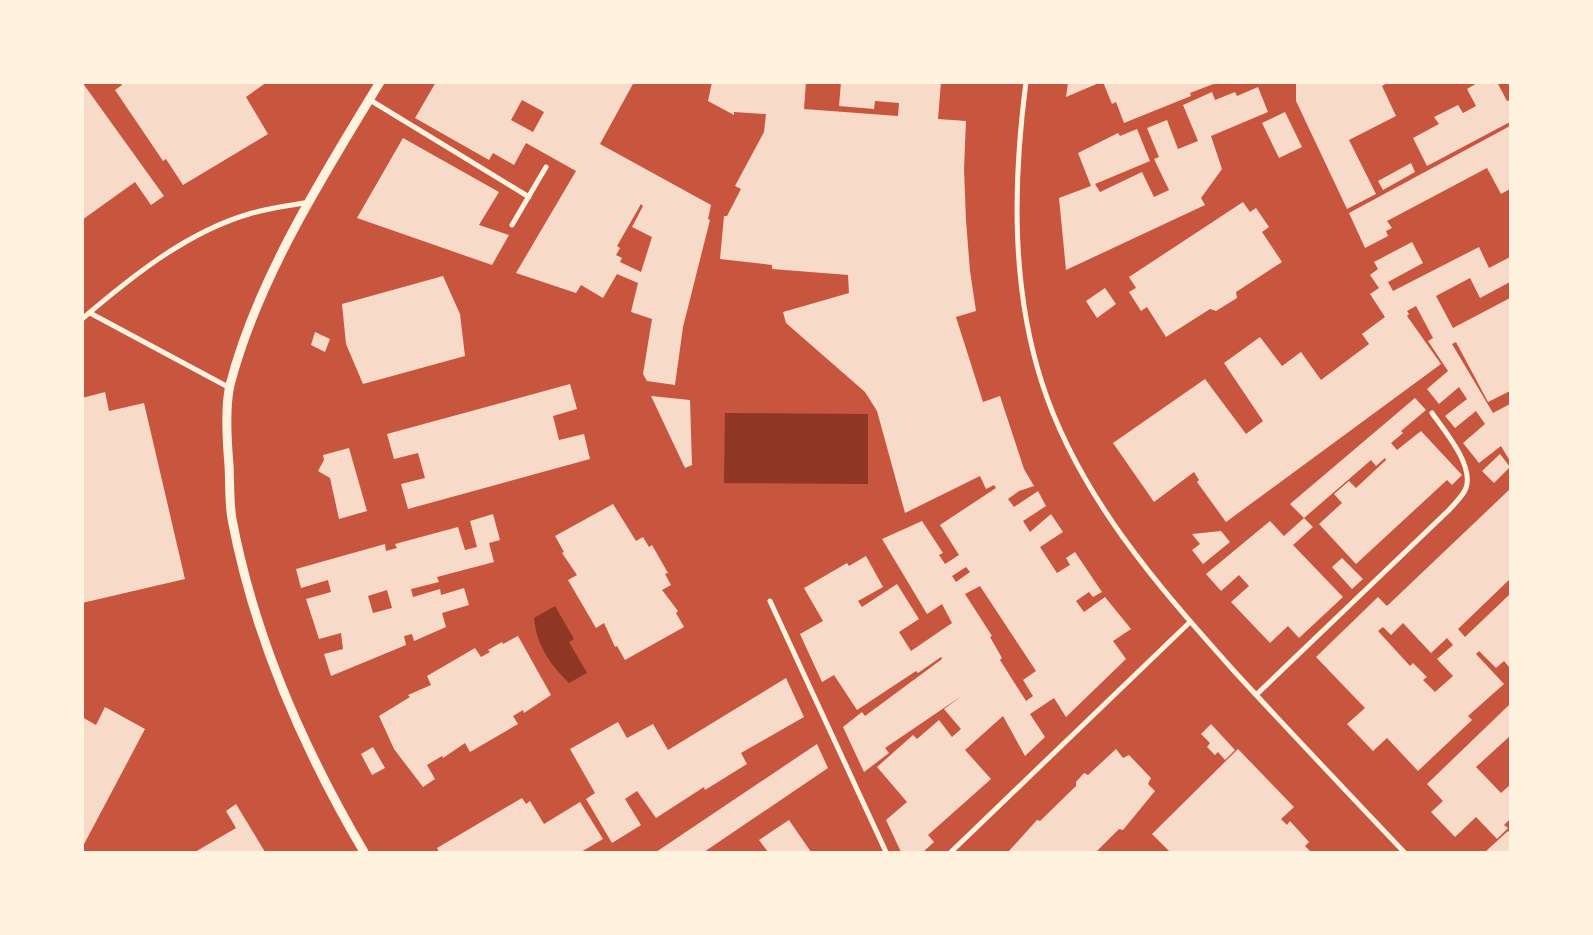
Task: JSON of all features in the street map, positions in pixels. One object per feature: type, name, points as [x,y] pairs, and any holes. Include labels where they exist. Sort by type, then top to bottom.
[{"type":"street","points":[[364,852],[308,748],[258,624],[232,518],[228,444],[230,388],[249,326],[309,202],[380,82]]},
{"type":"street","points":[[1026,82],[1018,147],[1017,229],[1026,319],[1042,383],[1058,424],[1081,472],[1119,532],[1152,579],[1256,695],[1404,852]]},
{"type":"street","points":[[370,100],[528,197]]},
{"type":"street","points":[[512,225],[546,167]]},
{"type":"street","points":[[82,319],[171,251],[216,226],[250,213],[309,202]]},
{"type":"street","points":[[90,312],[230,388]]},
{"type":"street","points":[[1256,695],[1449,510],[1466,487],[1466,474],[1462,457],[1432,414]]},
{"type":"street","points":[[770,601],[886,852]]},
{"type":"street","points":[[951,852],[1190,622]]},
{"type":"shaded area","points":[[725,413],[868,414],[868,484],[724,483]]},
{"type":"shaded area","points":[[555,606],[574,639],[569,642],[587,673],[569,683],[545,654],[538,637],[534,618]]},
{"type":"building","points":[[82,82],[164,196],[151,205],[135,182],[82,220]]},
{"type":"building","points":[[120,82],[267,82],[246,97],[268,134],[183,185],[166,159],[163,161],[115,90],[122,85]]},
{"type":"building","points":[[436,82],[634,82],[600,144],[711,205],[708,219],[710,220],[683,327],[675,385],[647,381],[643,374],[652,319],[631,312],[638,283],[617,274],[603,298],[581,285],[576,293],[516,273],[576,171],[526,143],[514,165],[493,153],[489,160],[415,118]],"holes":[[[522,100],[544,112],[533,132],[511,120]],[[641,204],[643,206],[632,227],[652,237],[641,272],[620,262],[622,258],[616,255],[620,248],[617,246]]]},
{"type":"building","points":[[712,82],[806,82],[804,109],[898,116],[899,103],[875,101],[874,109],[839,106],[841,82],[941,82],[938,119],[966,121],[964,169],[966,220],[970,271],[976,311],[956,317],[983,402],[1000,396],[1024,469],[1034,486],[1019,491],[1008,499],[1014,507],[1038,491],[1046,506],[1023,521],[1030,532],[1051,514],[1063,532],[1040,547],[1057,573],[1070,565],[1066,558],[1075,552],[1102,592],[1093,597],[1089,592],[1076,601],[1084,612],[1105,597],[1131,629],[1113,641],[1126,659],[1066,717],[1054,698],[1030,714],[1045,737],[1025,756],[1003,716],[965,750],[991,779],[928,835],[934,842],[923,852],[901,852],[886,820],[907,802],[877,767],[913,735],[917,739],[939,720],[952,737],[961,729],[944,709],[963,695],[885,748],[889,753],[864,772],[843,727],[862,712],[865,716],[942,659],[941,657],[918,673],[916,671],[857,710],[834,675],[822,682],[800,634],[823,621],[804,588],[847,563],[849,566],[866,556],[883,587],[858,601],[862,607],[897,584],[919,619],[899,632],[911,651],[952,623],[942,604],[927,614],[882,539],[922,521],[943,553],[939,555],[945,564],[959,555],[940,525],[996,488],[994,485],[986,489],[980,476],[905,513],[877,411],[865,392],[786,323],[783,312],[849,293],[848,275],[772,269],[772,265],[720,259],[724,216],[727,216],[741,189],[735,186],[764,132],[766,114],[734,112],[734,115],[708,101]],"holes":[[[966,567],[970,572],[956,582],[952,576]],[[980,586],[1036,671],[1023,680],[1033,696],[1026,701],[1000,660],[1002,658],[990,637],[992,636],[965,594]]]},
{"type":"building","points":[[1103,82],[1216,83],[1190,93],[1191,96],[1124,123],[1116,102],[1112,104]]},
{"type":"building","points":[[1296,82],[1389,82],[1382,86],[1396,116],[1349,140],[1376,194],[1347,209],[1296,101]]},
{"type":"building","points":[[1479,82],[1497,82],[1507,101],[1510,100],[1510,122],[1427,166],[1413,138],[1439,124],[1434,117],[1458,105],[1463,113],[1476,106],[1467,89]]},
{"type":"building","points":[[1068,83],[1099,83],[1066,97]]},
{"type":"building","points":[[1258,87],[1268,112],[1211,136],[1222,169],[1201,198],[1205,205],[1066,270],[1059,198],[1091,186],[1078,153],[1118,133],[1120,136],[1137,129],[1150,161],[1095,184],[1100,192],[1142,172],[1154,197],[1169,190],[1154,159],[1159,157],[1147,128],[1167,120],[1178,149],[1198,141],[1183,105],[1212,92],[1215,100],[1235,92],[1237,96]]},
{"type":"building","points":[[1285,112],[1302,147],[1279,158],[1262,123]]},
{"type":"building","points":[[1510,126],[1510,189],[1501,194],[1487,168],[1387,221],[1392,228],[1386,231],[1388,236],[1365,248],[1349,213]]},
{"type":"building","points":[[403,138],[499,192],[479,225],[509,235],[492,265],[357,218]]},
{"type":"building","points":[[1411,163],[1415,172],[1383,190],[1378,181]]},
{"type":"building","points":[[1243,202],[1250,212],[1256,208],[1269,227],[1262,232],[1282,262],[1236,292],[1237,298],[1216,311],[1210,309],[1166,337],[1147,307],[1141,311],[1129,292],[1136,288],[1129,277]]},
{"type":"building","points":[[1412,242],[1423,263],[1388,282],[1393,291],[1479,247],[1489,268],[1510,257],[1510,282],[1480,298],[1470,278],[1436,296],[1453,328],[1510,298],[1510,391],[1488,402],[1456,342],[1452,344],[1493,413],[1510,404],[1510,461],[1501,446],[1479,463],[1463,443],[1485,424],[1476,411],[1455,428],[1445,416],[1467,399],[1459,387],[1439,404],[1427,389],[1448,371],[1428,341],[1433,338],[1416,306],[1407,311],[1409,314],[1407,316],[1441,364],[1226,522],[1197,482],[1199,480],[1194,472],[1154,502],[1113,443],[1205,379],[1246,434],[1263,421],[1224,363],[1260,337],[1282,366],[1301,352],[1321,380],[1369,344],[1362,334],[1385,317],[1370,294],[1379,288],[1370,275],[1378,269],[1374,262]]},
{"type":"building","points":[[443,276],[460,314],[465,356],[363,384],[346,344],[342,304]]},
{"type":"building","points":[[1105,288],[1116,304],[1097,318],[1086,301]]},
{"type":"building","points":[[315,332],[330,339],[325,352],[311,345]]},
{"type":"building","points":[[570,384],[577,409],[553,416],[559,440],[584,434],[590,459],[408,509],[401,484],[425,478],[418,453],[394,459],[387,434]]},
{"type":"building","points":[[105,392],[109,411],[144,403],[185,579],[82,603],[82,398]]},
{"type":"building","points":[[651,396],[690,400],[692,465],[685,468]]},
{"type":"building","points":[[1415,398],[1426,410],[1401,431],[1403,433],[1391,443],[1397,450],[1421,431],[1462,475],[1452,485],[1447,480],[1356,564],[1319,524],[1342,503],[1334,494],[1349,481],[1356,488],[1386,460],[1385,458],[1376,466],[1371,460],[1304,518],[1290,504]]},
{"type":"building","points":[[349,448],[367,511],[339,519],[330,478],[318,471],[324,460],[323,455]]},
{"type":"building","points":[[1500,454],[1510,467],[1494,483],[1482,471]]},
{"type":"building","points":[[1510,489],[1510,579],[1458,629],[1465,637],[1510,594],[1510,668],[1504,661],[1496,668],[1479,651],[1476,654],[1504,684],[1468,716],[1472,720],[1418,771],[1387,738],[1373,751],[1347,724],[1365,708],[1316,657],[1378,597],[1387,606]],"holes":[[[1403,623],[1431,653],[1447,638],[1453,645],[1437,659],[1453,676],[1435,692],[1423,680],[1427,677],[1413,663],[1410,666],[1378,631],[1383,627],[1391,635]]]},
{"type":"building","points":[[613,504],[636,541],[643,537],[649,547],[652,545],[668,573],[665,574],[671,585],[662,590],[678,611],[676,613],[684,627],[625,660],[617,646],[615,647],[604,623],[596,628],[568,580],[577,575],[562,553],[564,552],[555,536]]},
{"type":"building","points":[[493,514],[500,540],[489,543],[494,562],[437,577],[439,582],[411,589],[413,597],[440,589],[441,595],[464,588],[469,605],[442,613],[446,627],[414,641],[412,634],[404,636],[406,645],[331,676],[324,654],[343,649],[341,633],[319,639],[306,599],[331,592],[328,580],[301,588],[296,569],[385,544],[386,551],[397,548],[395,544],[458,527],[465,550],[477,547],[470,521]],"holes":[[[387,590],[392,608],[373,613],[368,596]]]},
{"type":"building","points":[[1304,518],[1313,527],[1293,545],[1343,597],[1299,638],[1288,626],[1270,643],[1231,602],[1249,586],[1239,575],[1221,591],[1206,574],[1270,521],[1284,536]]},
{"type":"building","points":[[1221,531],[1230,542],[1203,564],[1192,550],[1200,544],[1192,534]]},
{"type":"building","points":[[1342,558],[1363,579],[1352,589],[1332,567]]},
{"type":"building","points":[[518,636],[551,695],[524,713],[523,710],[513,716],[518,724],[470,752],[465,743],[443,758],[442,756],[427,765],[435,779],[423,787],[394,749],[379,716],[410,697],[408,695],[431,685],[427,676],[475,648],[481,657],[490,652],[488,650],[502,642],[503,644]]},
{"type":"building","points":[[786,678],[804,717],[741,753],[747,764],[705,790],[704,787],[656,818],[637,791],[625,799],[641,825],[612,843],[586,799],[595,793],[570,749],[618,722],[627,738],[653,724],[668,750]]},
{"type":"building","points":[[1510,704],[1510,736],[1476,767],[1501,793],[1510,785],[1510,819],[1504,825],[1508,828],[1497,839],[1476,817],[1455,837],[1431,812],[1443,801],[1427,784]]},
{"type":"building","points":[[105,707],[145,729],[82,848],[82,717],[96,725]]},
{"type":"building","points":[[1211,724],[1235,750],[1225,760],[1218,752],[1215,755],[1207,747],[1210,743],[1201,734]]},
{"type":"building","points":[[817,744],[828,768],[704,852],[656,852]]},
{"type":"building","points":[[373,747],[385,768],[372,775],[361,754]]},
{"type":"building","points":[[1116,749],[1123,758],[1129,755],[1151,778],[1148,784],[1155,791],[1123,830],[1119,829],[1096,852],[1008,852],[1037,820],[1040,821],[1076,786],[1076,782],[1084,773],[1088,775]]},
{"type":"building","points":[[1238,749],[1294,807],[1281,819],[1287,825],[1290,821],[1309,842],[1305,846],[1311,852],[1170,852],[1152,834]]},
{"type":"building","points":[[522,798],[526,804],[530,801],[544,824],[580,802],[603,839],[581,852],[439,852],[437,848]]},
{"type":"building","points":[[236,804],[265,852],[195,852],[236,828],[226,811]]},
{"type":"building","points":[[789,820],[811,852],[768,852],[759,840]]},
{"type":"building","points":[[1508,831],[1510,833],[1510,852],[1485,852]]}]
